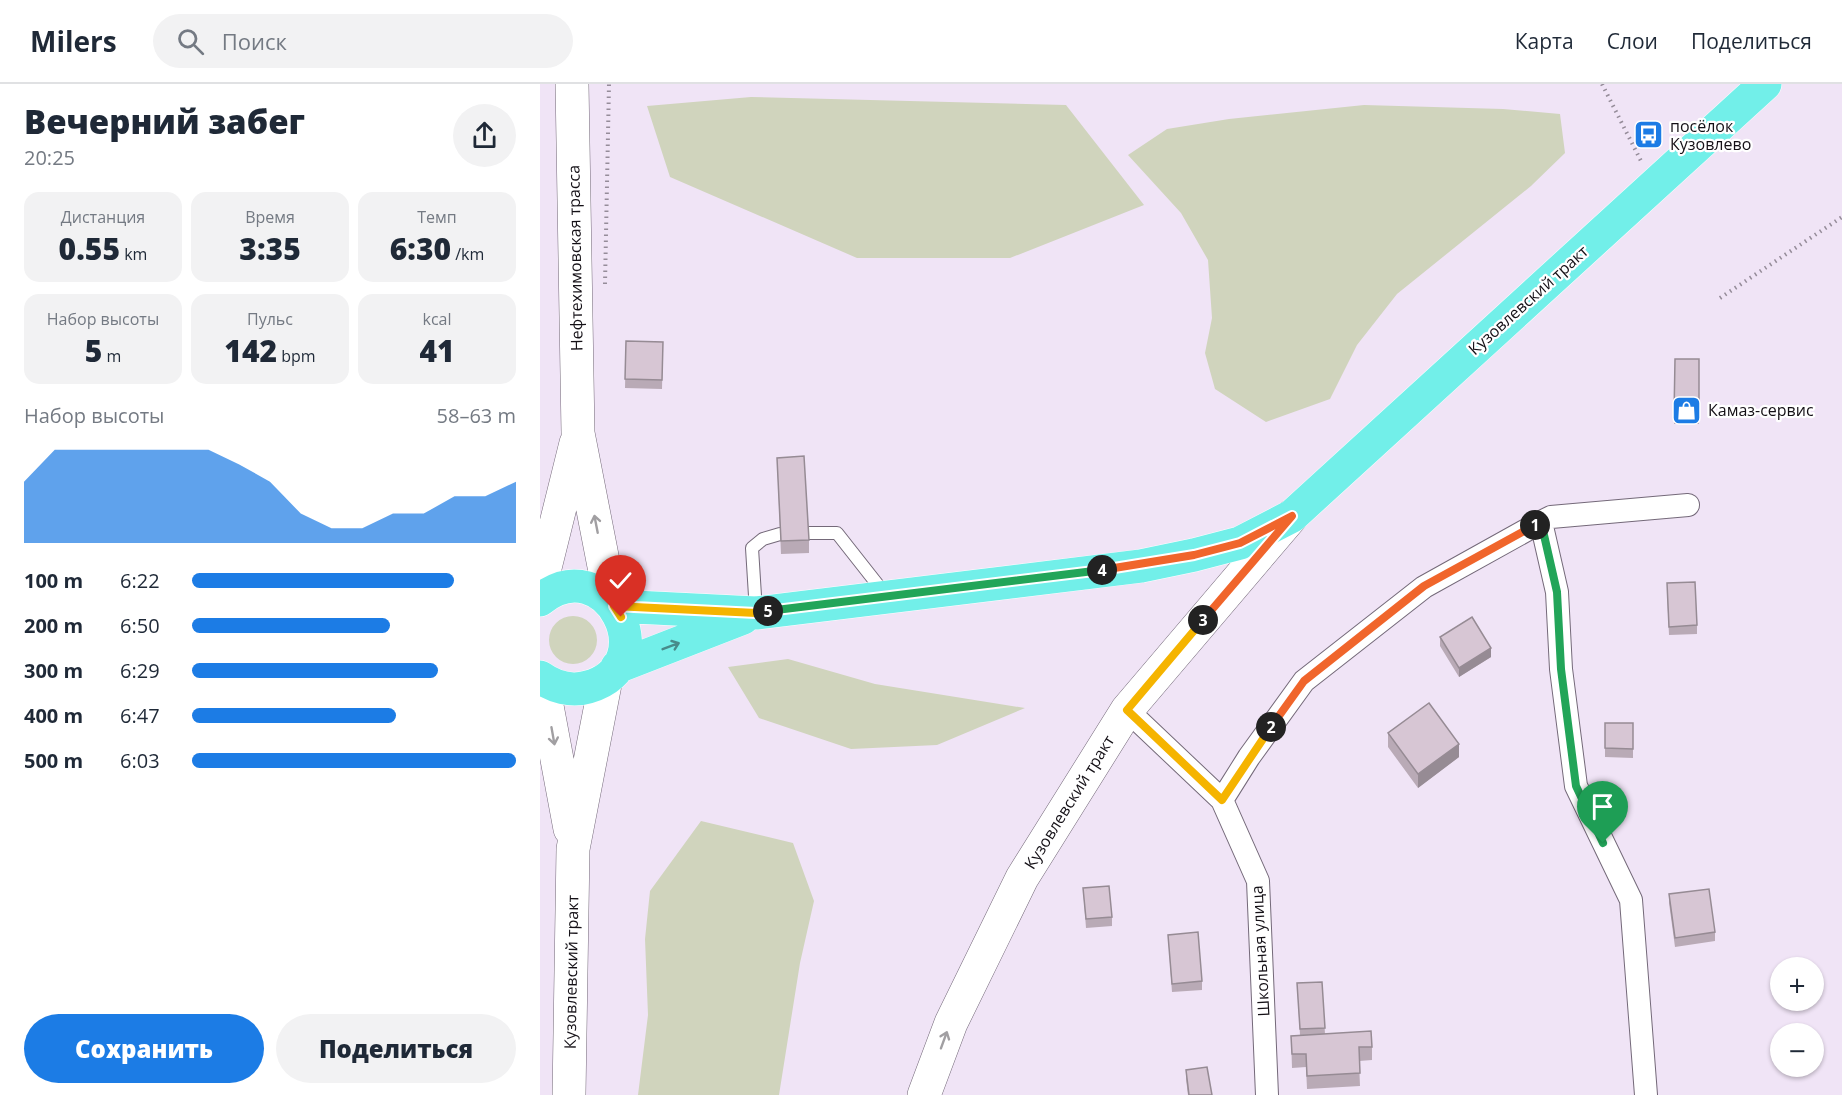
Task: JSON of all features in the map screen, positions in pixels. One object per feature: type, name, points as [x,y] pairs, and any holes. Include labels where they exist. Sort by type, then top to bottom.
[{"type":"main road","name":"Нефтехимовская трасса","points":[[572,84],[578,433],[612,604]]},
{"type":"main road","name":"Кузовлевский тракт","points":[[924,1095],[951,1023],[1022,878],[1127,710],[1292,516],[1765,84]]},
{"type":"main road","name":"Нефтехимовская трасса","points":[[540,588],[578,433]]},
{"type":"main road","name":"Кузовлевский тракт","points":[[612,604],[756,613],[1141,566],[1240,543],[1292,516]]},
{"type":"main road","points":[[540,600],[547,594],[560,589],[574,587],[593,591],[612,604],[621,617],[625,643],[622,655],[611,673],[594,685],[580,689],[567,689],[541,678]]},
{"type":"main road","name":"Кузовлевский тракт","points":[[569,1095],[573,849],[611,673],[756,613]]},
{"type":"main road","name":"Кузовлевский тракт","points":[[541,678],[573,849]]},
{"type":"street","points":[[1222,800],[1249,757],[1304,681],[1424,586],[1551,517],[1688,505]]},
{"type":"street","points":[[1541,522],[1557,592],[1561,669],[1576,786],[1631,900],[1646,1095]]},
{"type":"street","name":"Школьная улица","points":[[1127,710],[1222,800],[1258,881],[1267,1095]]},
{"type":"lane","points":[[808,533],[837,533],[888,598]]},
{"type":"lane","points":[[756,613],[752,548],[763,539],[780,534]]},
{"type":"path","points":[[605,295],[609,84]]},
{"type":"path","points":[[1602,84],[1653,186]]},
{"type":"path","points":[[1720,298],[1842,217]]},
{"type":"green space","points":[[751,97],[1066,105],[1144,205],[1010,258],[857,258],[670,177],[647,106]]},
{"type":"green space","points":[[1364,105],[1503,109],[1560,114],[1565,153],[1531,186],[1397,294],[1357,345],[1330,399],[1266,422],[1215,389],[1205,353],[1212,318],[1208,260],[1181,213],[1128,155],[1167,129],[1229,119]]},
{"type":"green space","points":[[573,616],[590,623],[597,640],[590,657],[573,664],[556,657],[549,640],[556,623]]},
{"type":"green space","points":[[788,659],[875,684],[1025,708],[937,745],[851,749],[759,718],[728,667]]},
{"type":"green space","points":[[701,821],[793,843],[814,901],[800,963],[779,1095],[638,1095],[648,1015],[645,939],[650,891]]},
{"type":"building","points":[[626,341],[663,342],[662,380],[625,379]]},
{"type":"building","points":[[1675,359],[1699,359],[1699,415],[1674,415]]},
{"type":"building","points":[[804,456],[809,540],[781,541],[777,458]]},
{"type":"building","points":[[1695,582],[1697,625],[1669,627],[1667,583]]},
{"type":"building","points":[[1472,617],[1491,648],[1459,668],[1440,637]]},
{"type":"building","points":[[1429,703],[1459,744],[1418,774],[1388,733]]},
{"type":"building","points":[[1605,723],[1633,723],[1633,749],[1605,748]]},
{"type":"building","points":[[1109,886],[1112,917],[1086,919],[1083,888]]},
{"type":"building","points":[[1709,889],[1715,932],[1675,938],[1669,894]]},
{"type":"building","points":[[1198,932],[1202,981],[1172,984],[1168,935]]},
{"type":"building","points":[[1322,982],[1325,1028],[1300,1029],[1297,983]]},
{"type":"building","points":[[1371,1031],[1372,1047],[1359,1047],[1360,1073],[1307,1076],[1306,1054],[1292,1054],[1291,1036]]},
{"type":"building","points":[[1207,1067],[1212,1095],[1189,1095],[1186,1070]]},
{"type":"place","name":"посёлок Кузовлево","points":[[1649,135]]},
{"type":"place","name":"Камаз-сервис","points":[[1687,410]]},
{"type":"route","points":[[621,617],[614,606],[756,613],[1141,566],[1240,543],[1292,516],[1127,710],[1222,800],[1249,757],[1304,681],[1424,586],[1541,522],[1557,592],[1561,669],[1576,786],[1603,843]]}]
